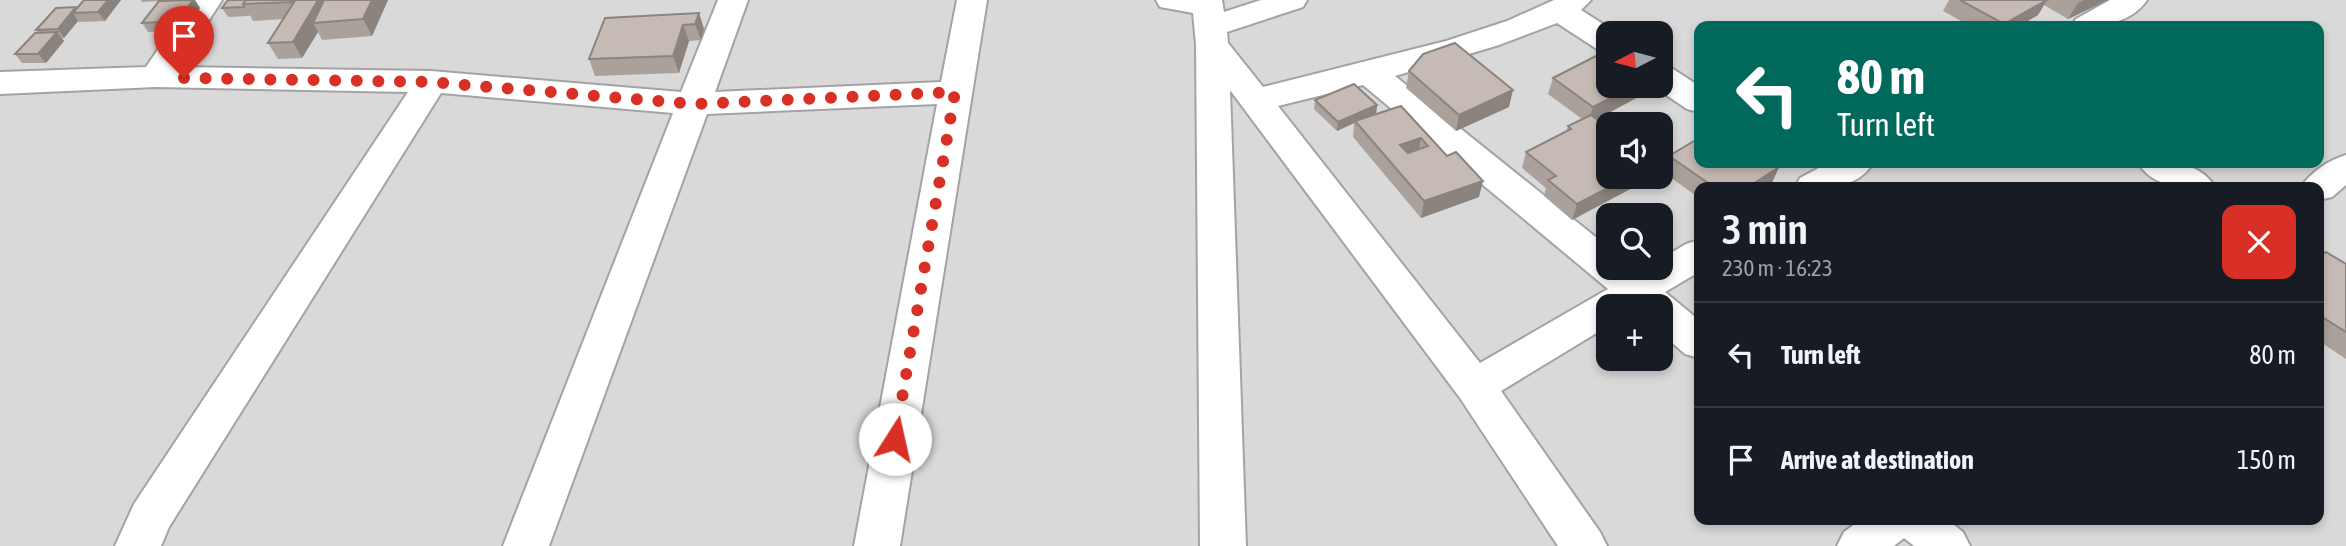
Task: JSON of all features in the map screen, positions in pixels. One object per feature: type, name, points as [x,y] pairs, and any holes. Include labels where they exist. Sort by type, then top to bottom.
[{"type":"street","points":[[156,77],[208,0]]},
{"type":"street","points":[[526,546],[733,0]]},
{"type":"street","points":[[877,546],[972,0]]},
{"type":"street","points":[[1171,0],[1209,19],[1255,100],[1475,386],[1584,546]]},
{"type":"street","points":[[1209,19],[1292,0]]},
{"type":"street","points":[[2096,21],[2132,0]]},
{"type":"street","points":[[1255,100],[1371,74],[1514,30],[1568,5],[1596,31]]},
{"type":"street","points":[[1209,19],[1223,546]]},
{"type":"street","points":[[1371,74],[1623,294]]},
{"type":"street","points":[[0,83],[156,77],[430,82],[694,104],[955,92]]},
{"type":"street","points":[[138,546],[150,518],[430,82]]},
{"type":"street","points":[[1673,84],[1694,98]]},
{"type":"street","points":[[2324,184],[2346,167]]},
{"type":"street","points":[[1810,177],[1839,168]]},
{"type":"street","points":[[2165,168],[2188,182]]},
{"type":"street","points":[[1647,294],[1694,258]]},
{"type":"street","points":[[1475,386],[1596,324]]},
{"type":"street","points":[[1673,327],[1694,340]]},
{"type":"street","points":[[1860,546],[1887,525]]},
{"type":"street","points":[[1921,525],[1947,546]]},
{"type":"shaded area","points":[[0,0],[2346,0],[2346,546],[0,546]]},
{"type":"building","points":[[84,0],[108,0],[98,12],[73,13]]},
{"type":"building","points":[[193,0],[178,21],[142,23],[159,1]]},
{"type":"building","points":[[228,0],[246,0],[244,7],[222,8]]},
{"type":"building","points":[[246,0],[318,0],[293,42],[268,43],[294,2],[243,4]]},
{"type":"building","points":[[324,0],[372,0],[363,19],[313,23]]},
{"type":"building","points":[[1960,0],[2047,0],[2009,21],[1998,21]]},
{"type":"building","points":[[76,7],[58,29],[36,30],[56,8]]},
{"type":"building","points":[[699,13],[695,24],[683,25],[673,56],[589,59],[605,18]]},
{"type":"building","points":[[57,32],[38,54],[15,54],[35,33]]},
{"type":"building","points":[[1455,43],[1513,90],[1459,115],[1409,71],[1423,54]]},
{"type":"building","points":[[1596,56],[1596,98],[1611,98],[1593,107],[1553,78]]},
{"type":"building","points":[[1354,84],[1377,105],[1338,122],[1315,100]]},
{"type":"building","points":[[1401,106],[1447,156],[1456,152],[1483,181],[1424,201],[1355,121]],"holes":[[[1421,138],[1428,146],[1408,153],[1400,145]]]},
{"type":"building","points":[[1591,115],[1596,119],[1596,189],[1606,189],[1577,204],[1548,180],[1556,176],[1526,152],[1571,129],[1568,126]]},
{"type":"building","points":[[1694,141],[1694,168],[1777,168],[1756,182],[1707,182],[1673,159],[1673,154]]},
{"type":"building","points":[[2324,253],[2346,264],[2346,332],[2324,318]]},
{"type":"route","points":[[184,78],[430,82],[694,104],[955,92],[895,439]]}]
